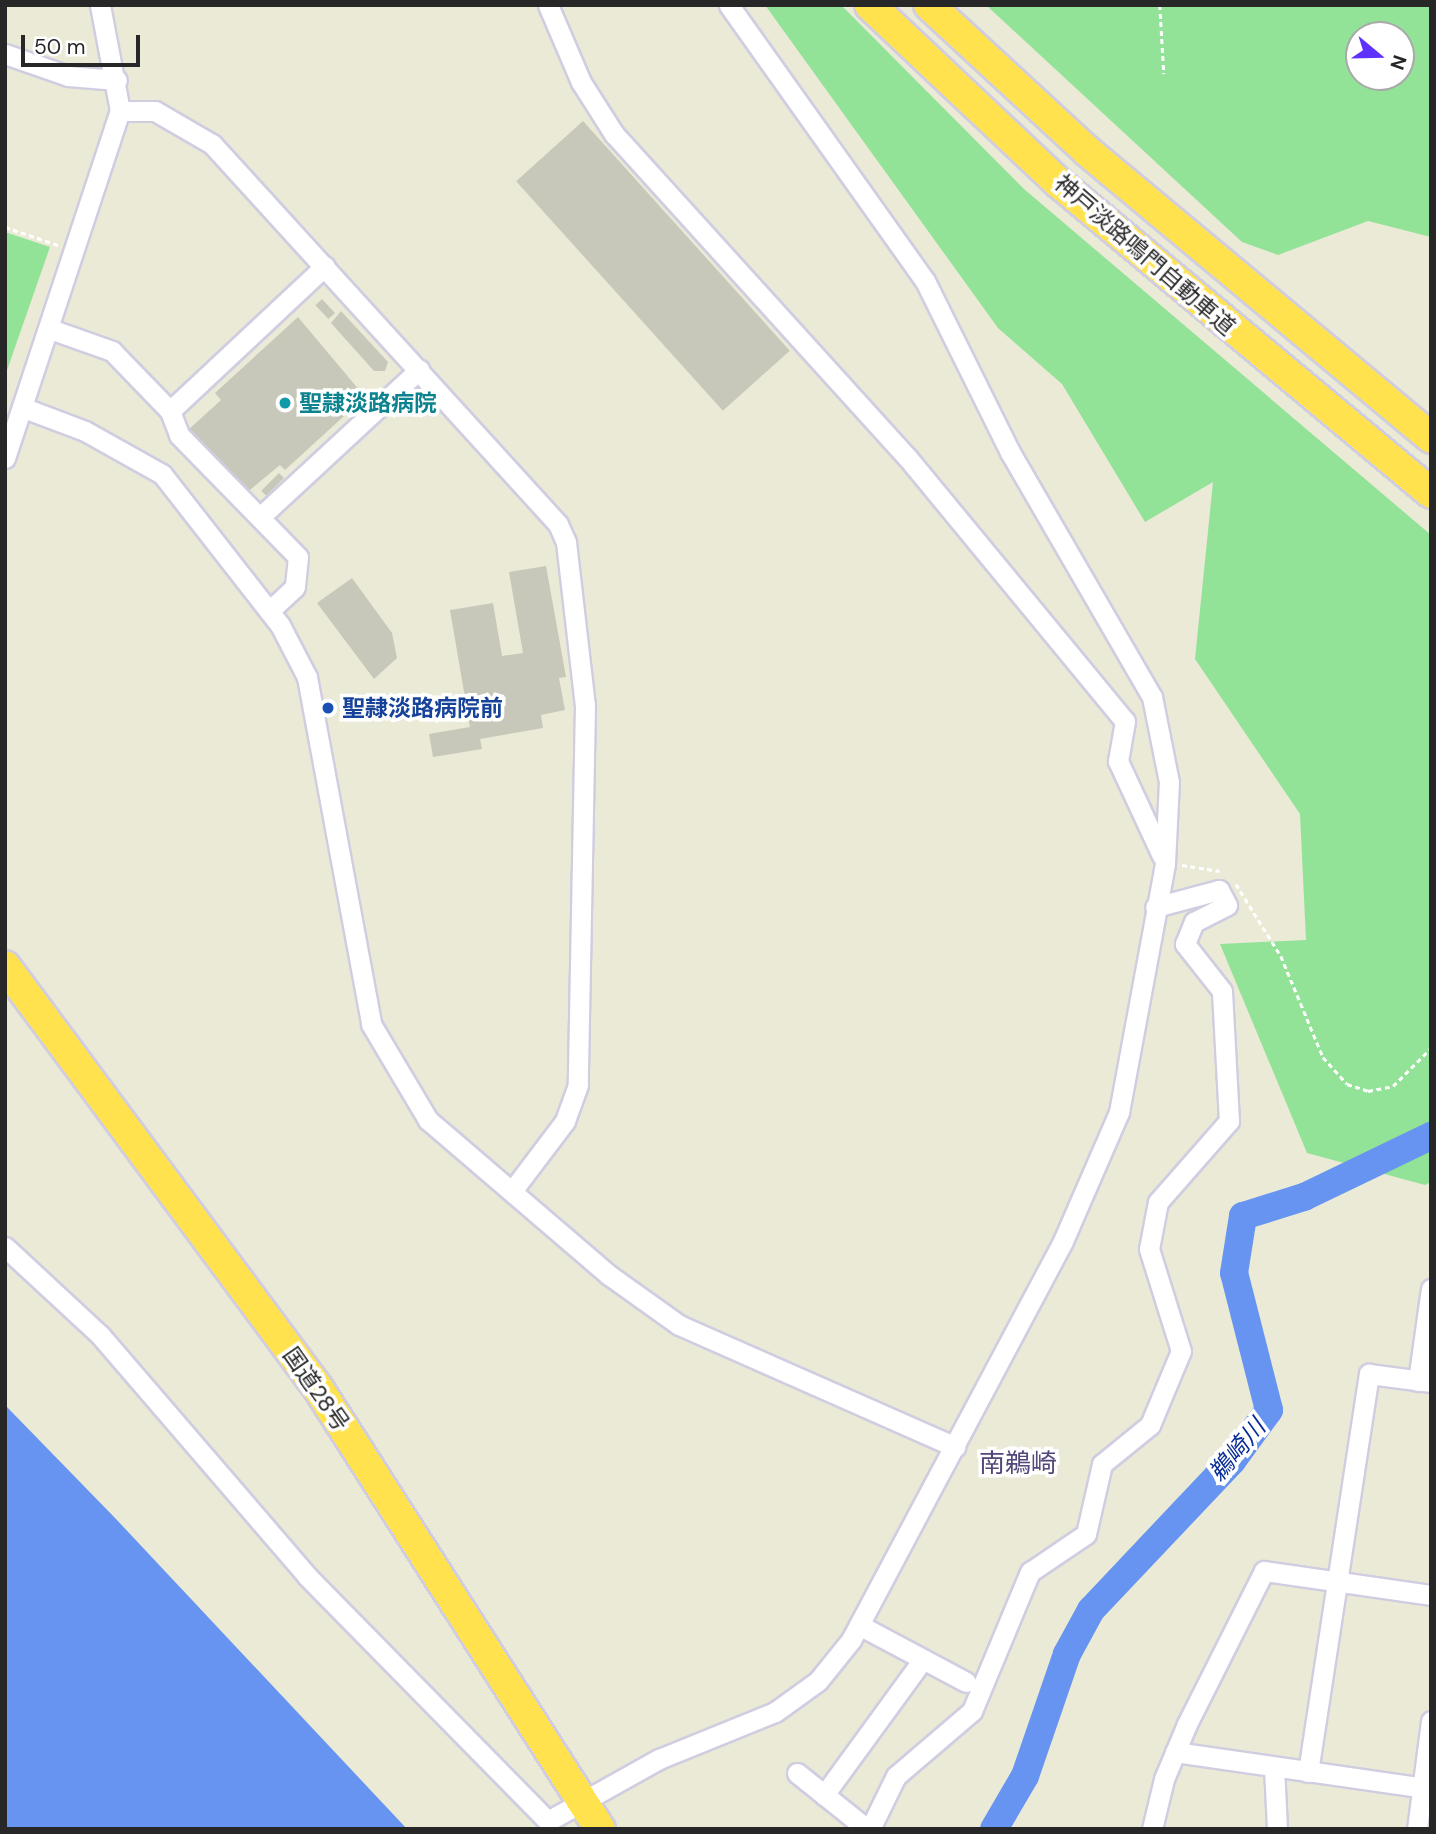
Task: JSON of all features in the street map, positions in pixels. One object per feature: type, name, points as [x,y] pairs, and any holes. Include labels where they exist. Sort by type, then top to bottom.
[{"type":"highway","name":"神戸淡路鳴門自動車道","points":[[870,5],[1059,183],[1431,493]]},
{"type":"highway","name":"神戸淡路鳴門自動車道","points":[[929,5],[1087,151],[1431,438]]},
{"type":"highway","name":"国道28号","points":[[5,966],[318,1388],[600,1829]]},
{"type":"street","points":[[5,458],[24,408],[120,111],[117,80],[100,5]]},
{"type":"street","points":[[548,5],[581,82],[614,134],[907,457],[1125,721],[1118,761],[1165,863]]},
{"type":"street","points":[[5,1247],[100,1335],[307,1576],[548,1821],[659,1759],[775,1712],[818,1681],[859,1625],[1063,1241],[1119,1112],[1165,863],[1169,782],[1152,697],[1010,452],[925,281],[729,5]]},
{"type":"street","points":[[5,54],[68,76],[117,80]]},
{"type":"street","points":[[120,111],[155,111],[212,144],[558,524],[573,572],[585,705],[578,1085],[565,1121],[512,1191]]},
{"type":"street","points":[[170,411],[325,266]]},
{"type":"street","points":[[50,329],[112,351],[170,411],[179,435],[276,530],[301,568],[295,587],[269,611]]},
{"type":"street","points":[[260,517],[419,370]]},
{"type":"street","points":[[24,408],[85,431],[162,474],[269,611],[307,677],[371,1024],[428,1120],[679,1325],[849,1395],[955,1447]]},
{"type":"street","points":[[797,1773],[869,1829],[896,1776],[972,1711],[1030,1572],[1086,1534],[1102,1464],[1150,1425],[1181,1351],[1149,1249],[1158,1202],[1229,1121],[1222,991],[1185,944],[1194,922],[1227,905],[1219,890],[1155,907]]},
{"type":"street","points":[[1308,1772],[1370,1374],[1424,1382],[1431,1289]]},
{"type":"street","points":[[1152,1829],[1175,1752],[1264,1571],[1431,1595]]},
{"type":"street","points":[[859,1625],[966,1682]]},
{"type":"street","points":[[824,1795],[923,1659]]},
{"type":"street","points":[[1417,1829],[1426,1789],[1431,1721]]},
{"type":"street","points":[[1175,1752],[1426,1789]]},
{"type":"street","points":[[1274,1767],[1277,1829]]},
{"type":"path","points":[[1160,5],[1164,74]]},
{"type":"path","points":[[5,227],[58,245],[54,258]]},
{"type":"path","points":[[1165,863],[1218,870],[1239,887],[1281,956],[1323,1057],[1347,1084],[1368,1091],[1393,1086],[1431,1048]]},
{"type":"green space","points":[[765,5],[841,5],[1024,189],[1431,535],[1431,1182],[1425,1185],[1307,1153],[1220,944],[1306,940],[1300,814],[1195,659],[1213,482],[1145,522],[1062,384],[998,328]]},
{"type":"green space","points":[[986,5],[1431,5],[1431,237],[1368,221],[1278,255],[1242,242]]},
{"type":"green space","points":[[5,232],[50,247],[5,376]]},
{"type":"water","points":[[5,1405],[116,1519],[407,1829],[5,1829]]},
{"type":"building","points":[[583,121],[790,351],[723,411],[516,181]]},
{"type":"building","points":[[322,299],[335,313],[328,319],[315,305]]},
{"type":"building","points":[[341,311],[388,362],[385,371],[374,371],[331,323]]},
{"type":"building","name":"聖隷淡路病院","points":[[298,317],[360,391],[350,400],[355,406],[285,470],[280,465],[245,494],[187,431],[221,400],[215,393]]},
{"type":"building","points":[[279,473],[284,478],[266,496],[261,491]]},
{"type":"building","points":[[546,566],[566,677],[559,678],[565,710],[541,715],[543,728],[480,739],[482,749],[433,757],[429,734],[470,727],[450,610],[493,603],[502,656],[523,653],[509,572]]},
{"type":"building","points":[[352,578],[392,633],[397,658],[374,679],[317,603]]},
{"type":"waterway","name":"鵜崎川","points":[[994,1829],[1025,1776],[1067,1654],[1091,1610],[1232,1461],[1269,1410],[1234,1273],[1243,1216],[1304,1197],[1431,1136]]},
{"type":"place","name":"聖隷淡路病院","points":[[285,403]]},
{"type":"place","name":"聖隷淡路病院前","points":[[328,708]]},
{"type":"district","name":"南鵜崎","points":[[1018,1464]]}]
